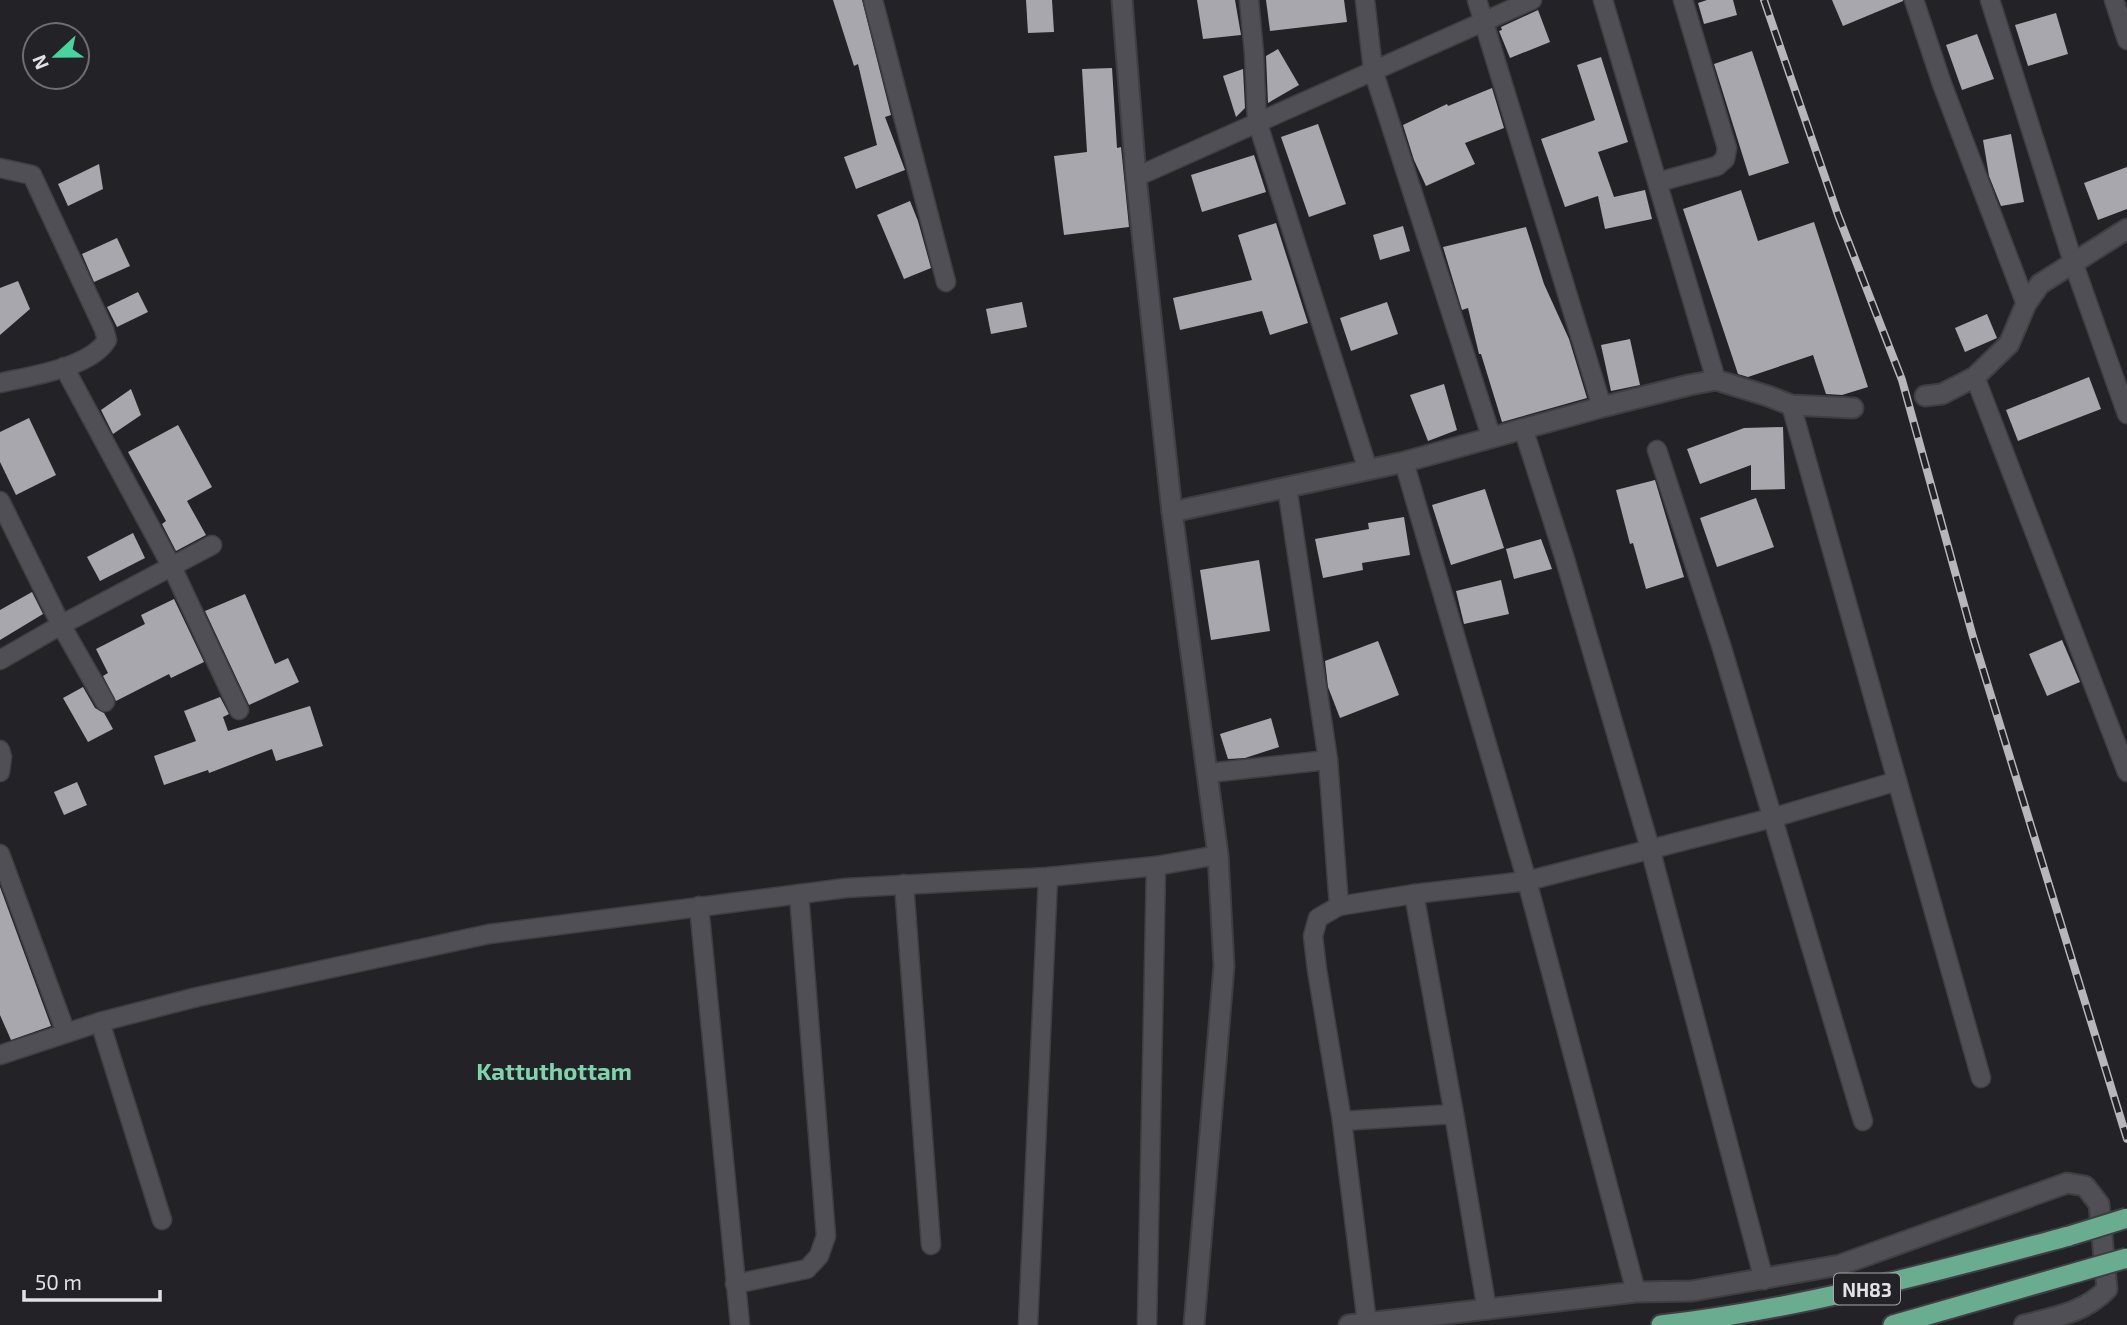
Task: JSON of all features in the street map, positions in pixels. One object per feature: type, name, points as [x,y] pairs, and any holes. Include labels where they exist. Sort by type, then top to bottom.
[{"type":"highway","name":"NH83","points":[[1661,1325],[1783,1307],[1865,1290],[2127,1218]]},
{"type":"highway","name":"NH83","points":[[1893,1325],[2127,1258]]},
{"type":"street","points":[[873,0],[946,282]]},
{"type":"street","points":[[1122,0],[1136,177],[1172,512],[1218,855],[1224,966],[1194,1325]]},
{"type":"street","points":[[1249,0],[1257,121],[1367,470]]},
{"type":"street","points":[[1365,0],[1373,70],[1491,436]]},
{"type":"street","points":[[1477,0],[1602,407]]},
{"type":"street","points":[[1136,177],[1532,0]]},
{"type":"street","points":[[1603,0],[1716,380]]},
{"type":"street","points":[[1658,182],[1717,166],[1725,159],[1727,148],[1683,0]]},
{"type":"street","points":[[1914,0],[1942,84],[2025,304]]},
{"type":"street","points":[[1990,0],[2073,262],[2127,414]]},
{"type":"street","points":[[2114,0],[2127,40]]},
{"type":"street","points":[[0,168],[32,175],[107,340],[100,350],[65,367],[0,383]]},
{"type":"street","points":[[1925,396],[1942,394],[1975,377],[2009,344],[2025,304],[2040,284],[2127,229]]},
{"type":"street","points":[[65,367],[172,567],[239,710]]},
{"type":"street","points":[[1975,377],[2126,766]]},
{"type":"street","points":[[1172,512],[1405,462],[1491,436],[1716,380],[1791,405],[1853,408]]},
{"type":"street","points":[[1791,405],[1982,1079]]},
{"type":"street","points":[[1523,428],[1564,556],[1650,848],[1764,1280]]},
{"type":"street","points":[[1657,450],[1721,645],[1863,1121]]},
{"type":"street","points":[[1405,462],[1527,881],[1636,1293]]},
{"type":"street","points":[[1287,487],[1328,761],[1339,906]]},
{"type":"street","points":[[0,501],[61,625],[105,702]]},
{"type":"street","points":[[0,660],[212,545]]},
{"type":"street","points":[[0,750],[0,772]]},
{"type":"street","points":[[1208,772],[1328,761]]},
{"type":"street","points":[[1897,780],[1772,818],[1527,881],[1339,906],[1318,918],[1313,936],[1342,1121],[1358,1324],[1636,1293],[1692,1291],[1764,1280],[1840,1265],[2067,1183],[2085,1186],[2099,1204],[2107,1289],[2095,1301],[2079,1310],[2024,1325]]},
{"type":"street","points":[[0,853],[66,1033]]},
{"type":"street","points":[[0,1055],[100,1022],[197,997],[489,934],[799,894],[905,884],[1048,877],[1156,866],[1218,855]]},
{"type":"street","points":[[1147,1325],[1156,866]]},
{"type":"street","points":[[1028,1325],[1048,877]]},
{"type":"street","points":[[905,884],[931,1245]]},
{"type":"street","points":[[735,1284],[807,1269],[819,1256],[826,1236],[799,894]]},
{"type":"street","points":[[1414,894],[1487,1310]]},
{"type":"street","points":[[699,906],[740,1325]]},
{"type":"street","points":[[100,1022],[162,1220]]},
{"type":"street","points":[[1342,1121],[1454,1114]]},
{"type":"building","points":[[833,0],[862,0],[891,115],[885,117],[905,170],[856,189],[844,157],[877,145],[858,64],[854,66]]},
{"type":"building","points":[[1026,0],[1052,0],[1054,32],[1028,33]]},
{"type":"building","points":[[1197,0],[1235,0],[1241,35],[1203,39]]},
{"type":"building","points":[[1266,0],[1344,0],[1347,22],[1270,31]]},
{"type":"building","points":[[1707,0],[1733,0],[1737,15],[1704,24],[1698,3]]},
{"type":"building","points":[[1832,0],[1903,0],[1903,1],[1843,26]]},
{"type":"building","points":[[1538,10],[1550,42],[1510,58],[1499,31],[1502,30],[1501,27]]},
{"type":"building","points":[[2056,13],[2068,54],[2028,66],[2015,25]]},
{"type":"building","points":[[1977,34],[1994,79],[1962,90],[1946,45]]},
{"type":"building","points":[[1278,49],[1299,85],[1268,103],[1266,56]]},
{"type":"building","points":[[1752,51],[1789,163],[1749,176],[1714,64]]},
{"type":"building","points":[[1601,57],[1628,142],[1598,152],[1614,197],[1645,190],[1652,219],[1605,229],[1598,196],[1565,207],[1541,139],[1595,120],[1577,65]]},
{"type":"building","points":[[1112,68],[1117,148],[1121,147],[1129,227],[1064,235],[1054,156],[1087,152],[1082,69]]},
{"type":"building","points":[[1243,69],[1245,108],[1236,117],[1223,76]]},
{"type":"building","points":[[1492,88],[1504,128],[1465,143],[1475,164],[1426,186],[1403,125],[1447,104],[1448,106]]},
{"type":"building","points":[[1318,124],[1346,204],[1309,217],[1281,137]]},
{"type":"building","points":[[2011,134],[2024,202],[2001,206],[1989,176],[1983,140]]},
{"type":"building","points":[[1254,155],[1266,192],[1202,212],[1191,175]]},
{"type":"building","points":[[99,164],[103,189],[68,206],[58,184]]},
{"type":"building","points":[[2127,167],[2127,209],[2098,220],[2084,183]]},
{"type":"building","points":[[1741,190],[1758,241],[1814,222],[1868,387],[1842,395],[1826,394],[1813,355],[1748,377],[1738,374],[1683,209]]},
{"type":"building","points":[[910,201],[931,268],[904,279],[877,215]]},
{"type":"building","points":[[1276,223],[1308,323],[1270,335],[1262,311],[1180,330],[1173,298],[1252,280],[1238,235]]},
{"type":"building","points":[[1403,226],[1410,251],[1380,260],[1373,235]]},
{"type":"building","points":[[1526,227],[1544,284],[1569,339],[1587,398],[1502,422],[1479,354],[1468,308],[1462,310],[1443,247]]},
{"type":"building","points":[[117,238],[130,266],[94,282],[82,254]]},
{"type":"building","points":[[18,281],[30,309],[0,335],[0,288]]},
{"type":"building","points":[[138,292],[148,312],[117,327],[107,307]]},
{"type":"building","points":[[1022,302],[1027,327],[991,334],[986,309]]},
{"type":"building","points":[[1387,302],[1398,334],[1351,351],[1340,318]]},
{"type":"building","points":[[1987,314],[1997,338],[1965,352],[1955,328]]},
{"type":"building","points":[[1630,339],[1640,385],[1611,391],[1601,345]]},
{"type":"building","points":[[2089,377],[2101,409],[2018,441],[2006,410]]},
{"type":"building","points":[[1444,384],[1457,430],[1428,441],[1410,395]]},
{"type":"building","points":[[131,389],[141,415],[113,434],[101,410]]},
{"type":"building","points":[[29,418],[56,475],[16,495],[0,462],[0,432]]},
{"type":"building","points":[[178,425],[212,487],[187,501],[206,535],[176,551],[162,524],[166,521],[128,452]]},
{"type":"building","points":[[1783,427],[1785,489],[1751,490],[1751,465],[1700,484],[1687,449],[1744,428]]},
{"type":"building","points":[[1655,480],[1684,577],[1646,589],[1633,543],[1630,544],[1616,490]]},
{"type":"building","points":[[1485,489],[1504,548],[1451,565],[1432,505]]},
{"type":"building","points":[[1756,498],[1774,547],[1717,567],[1700,518]]},
{"type":"building","points":[[1404,517],[1410,555],[1362,563],[1363,570],[1323,578],[1315,539],[1369,529],[1368,523]]},
{"type":"building","points":[[133,533],[145,558],[100,581],[87,557]]},
{"type":"building","points":[[1541,539],[1552,569],[1514,579],[1506,549]]},
{"type":"building","points":[[1259,560],[1270,631],[1211,640],[1200,570]]},
{"type":"building","points":[[1501,580],[1509,614],[1464,624],[1456,591]]},
{"type":"building","points":[[32,592],[43,614],[0,640],[0,610]]},
{"type":"building","points":[[245,594],[275,664],[288,658],[299,682],[249,705],[205,611]]},
{"type":"building","points":[[174,599],[204,662],[171,678],[169,674],[116,701],[103,676],[108,673],[96,649],[145,624],[141,615]]},
{"type":"building","points":[[2062,640],[2080,682],[2047,696],[2029,654]]},
{"type":"building","points":[[1378,641],[1399,695],[1340,718],[1328,687],[1325,661]]},
{"type":"building","points":[[83,687],[95,708],[104,713],[113,729],[88,742],[63,698]]},
{"type":"building","points":[[220,697],[229,714],[223,717],[228,731],[310,706],[323,746],[276,761],[272,749],[209,773],[208,770],[164,785],[154,756],[196,741],[184,711]]},
{"type":"building","points":[[1271,718],[1279,747],[1245,758],[1228,759],[1220,734]]},
{"type":"building","points":[[77,782],[87,805],[64,815],[54,792]]},
{"type":"building","points":[[0,887],[51,1026],[11,1040],[0,1015]]},
{"type":"railway","points":[[1764,0],[1838,215],[1902,380],[1973,637],[2127,1139]]},
{"type":"district","name":"Kattuthottam","points":[[554,1070]]}]
